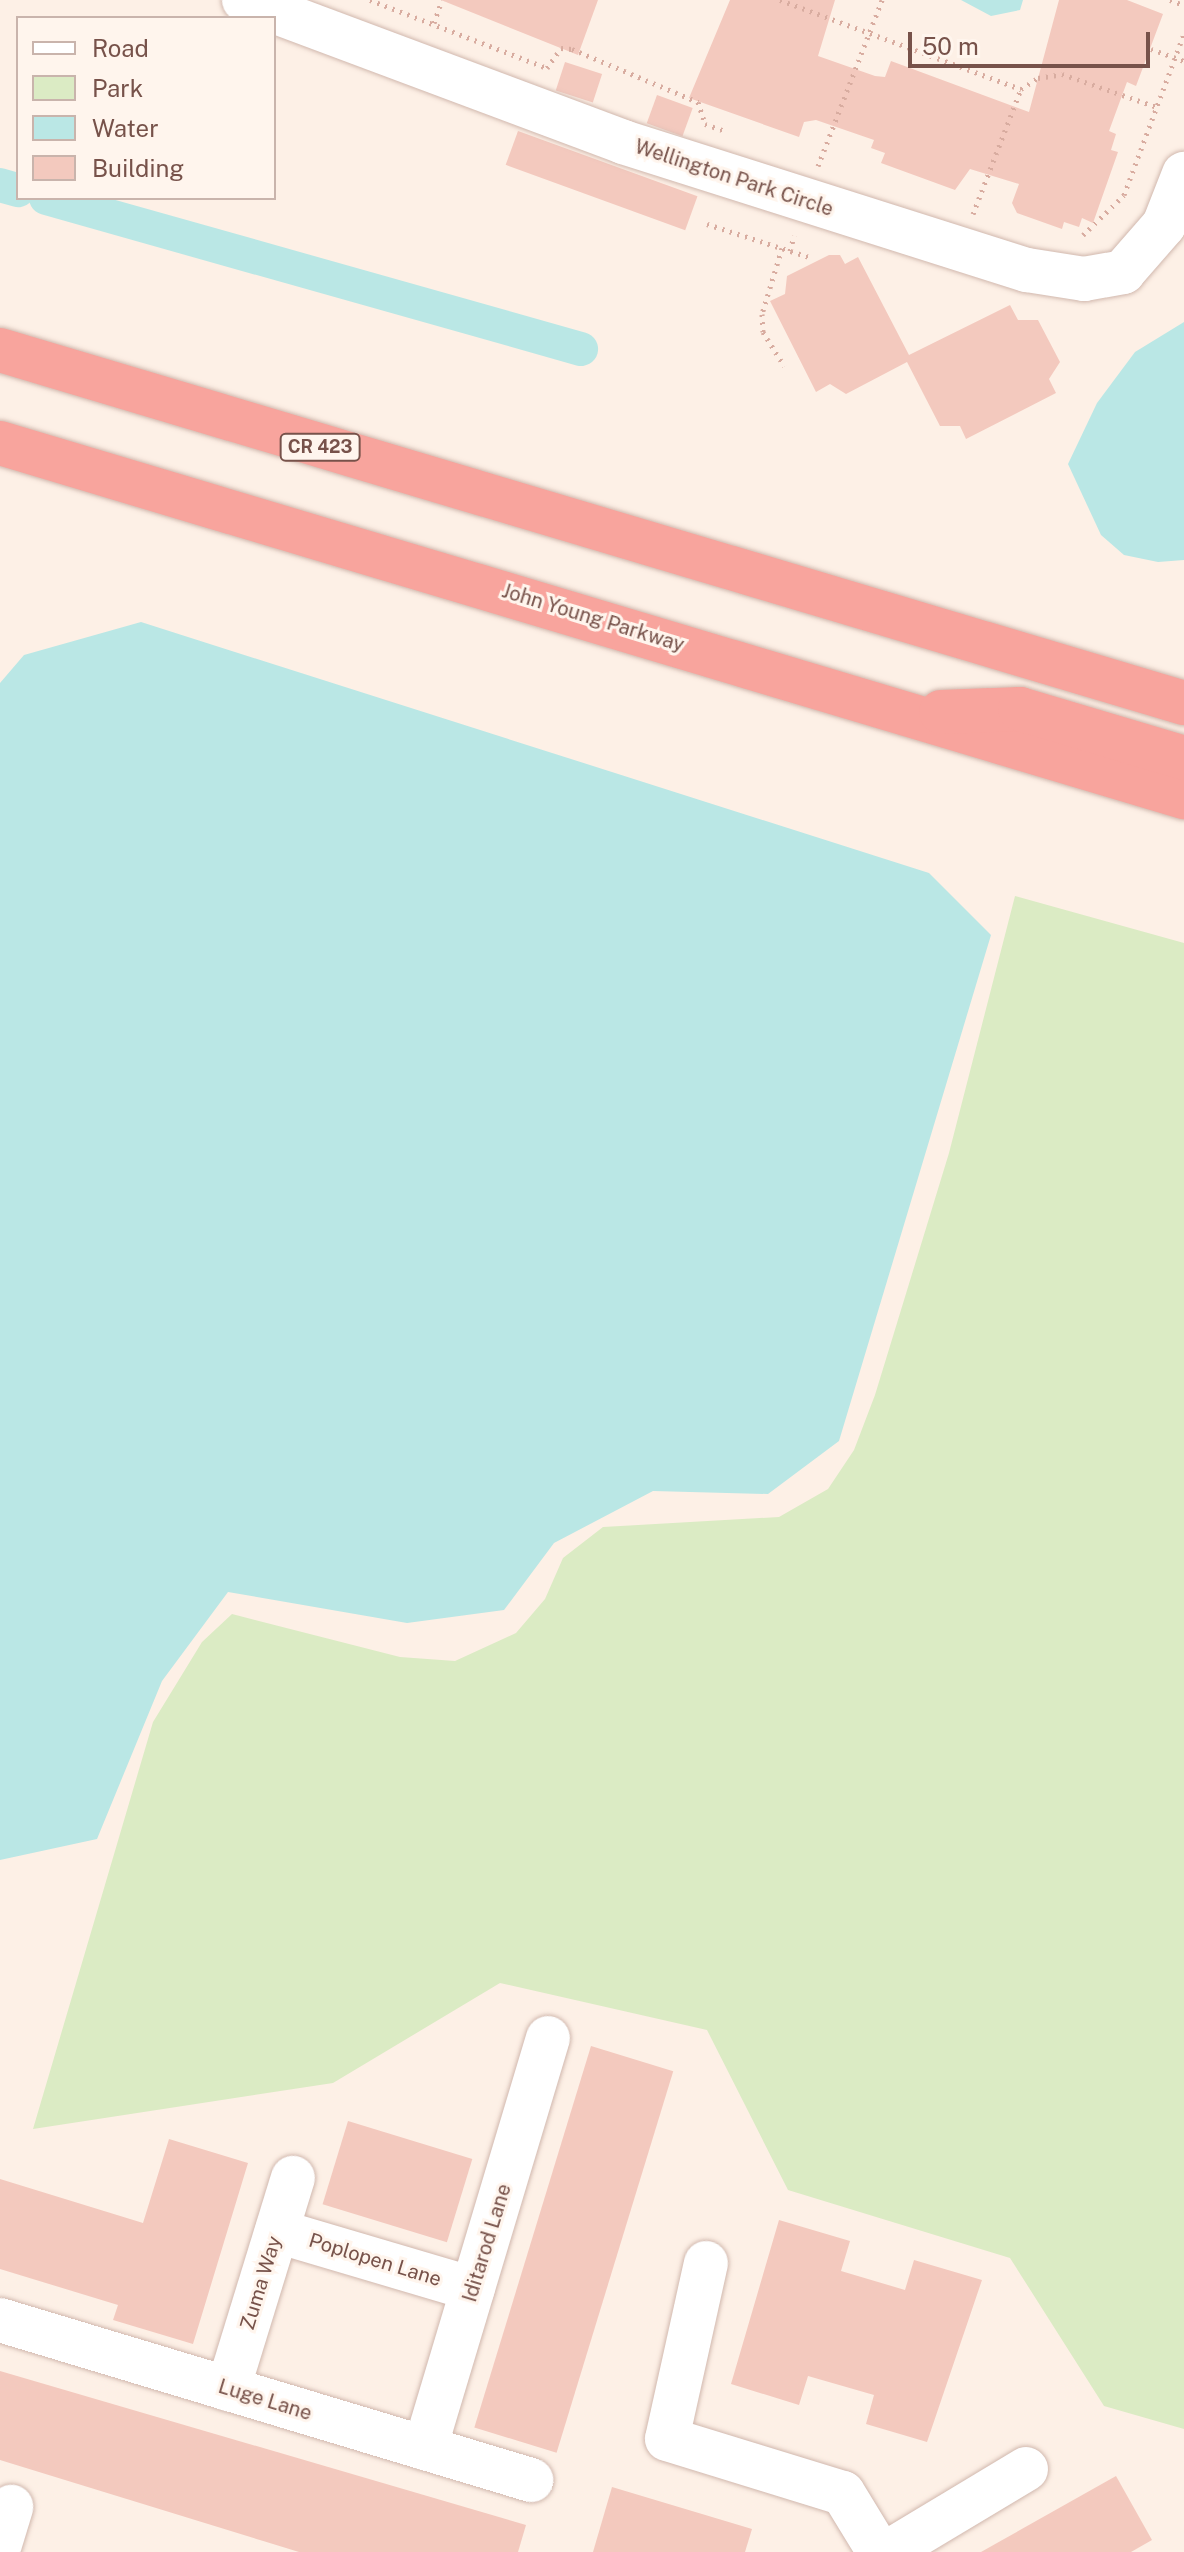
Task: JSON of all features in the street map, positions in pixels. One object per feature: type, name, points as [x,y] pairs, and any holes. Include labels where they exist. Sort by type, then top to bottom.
[{"type":"highway","name":"CR 423","points":[[0,350],[1184,703]]},
{"type":"highway","name":"John Young Parkway","points":[[0,443],[1184,797]]},
{"type":"highway","points":[[907,713],[1020,709],[1184,758]]},
{"type":"lane","name":"Wellington Park Circle","points":[[244,0],[623,142],[810,173],[970,222],[1084,279],[1123,272],[1164,225],[1184,174]]},
{"type":"lane","name":"Iditarod Lane","points":[[425,2448],[548,2038]]},
{"type":"lane","name":"Zuma Way","points":[[228,2389],[293,2178]]},
{"type":"lane","name":"Poplopen Lane","points":[[277,2231],[473,2289]]},
{"type":"lane","points":[[706,2263],[667,2439],[843,2493],[879,2552]]},
{"type":"lane","name":"Luge Lane","points":[[0,2320],[531,2480]]},
{"type":"lane","points":[[888,2552],[1026,2469]]},
{"type":"path","points":[[370,0],[547,68],[561,48],[572,49],[698,102],[705,124],[734,134]]},
{"type":"path","points":[[780,0],[1021,89],[1062,74],[1157,107]]},
{"type":"path","points":[[790,251],[810,173],[882,0]]},
{"type":"path","points":[[1170,0],[1184,5]]},
{"type":"path","points":[[1083,235],[1115,211],[1184,34]]},
{"type":"path","points":[[1151,49],[1184,61]]},
{"type":"path","points":[[958,66],[962,56]]},
{"type":"path","points":[[970,222],[1021,89]]},
{"type":"path","points":[[810,173],[834,167]]},
{"type":"path","points":[[707,224],[809,257]]},
{"type":"path","points":[[782,248],[762,314],[763,332],[784,366]]},
{"type":"green space","points":[[1015,896],[1184,943],[1184,2429],[1104,2406],[1010,2258],[788,2190],[707,2030],[500,1983],[333,2083],[33,2129],[153,1722],[202,1642],[232,1614],[400,1657],[455,1661],[516,1633],[545,1599],[563,1558],[603,1527],[779,1517],[828,1489],[854,1450],[875,1395],[949,1153]]},
{"type":"water","points":[[961,0],[1023,0],[1020,10],[991,16]]},
{"type":"water","points":[[1184,322],[1184,560],[1158,562],[1124,555],[1101,535],[1068,464],[1097,403],[1135,352]]},
{"type":"water","points":[[141,622],[929,873],[991,935],[839,1441],[768,1494],[653,1491],[554,1543],[504,1610],[407,1623],[228,1592],[162,1681],[97,1839],[0,1860],[0,683],[24,655]]},
{"type":"building","points":[[441,0],[598,0],[578,55]]},
{"type":"building","points":[[730,0],[835,0],[818,56],[885,77],[891,61],[1029,112],[1059,0],[1127,0],[1163,14],[1136,86],[1127,82],[1109,131],[1116,134],[1111,150],[1118,152],[1093,223],[1082,218],[1079,227],[1064,222],[1062,229],[1017,213],[1012,203],[1019,184],[970,169],[955,190],[881,163],[885,153],[871,148],[874,140],[816,120],[804,122],[799,137],[689,98]]},
{"type":"building","points":[[565,62],[602,74],[593,103],[556,91]]},
{"type":"building","points":[[657,95],[693,108],[682,136],[647,123]]},
{"type":"building","points":[[518,131],[697,196],[685,230],[506,165]]},
{"type":"building","points":[[829,255],[840,255],[845,264],[858,257],[909,355],[1010,305],[1018,320],[1038,320],[1060,362],[1049,379],[1056,393],[966,439],[960,426],[940,426],[907,362],[846,394],[830,384],[816,392],[770,301],[785,294],[787,276]]},
{"type":"building","points":[[591,2046],[673,2071],[557,2453],[474,2428]]},
{"type":"building","points":[[348,2121],[472,2159],[447,2242],[323,2204]]},
{"type":"building","points":[[169,2139],[248,2163],[193,2344],[113,2320],[118,2305],[0,2269],[0,2179],[143,2223]]},
{"type":"building","points":[[779,2220],[850,2241],[841,2271],[905,2290],[914,2260],[982,2280],[927,2442],[866,2424],[874,2395],[808,2376],[799,2405],[731,2384]]},
{"type":"building","points":[[0,2371],[526,2525],[518,2552],[299,2552],[0,2460]]},
{"type":"building","points":[[1116,2476],[1152,2540],[1131,2552],[981,2552]]},
{"type":"building","points":[[612,2487],[752,2529],[745,2552],[593,2552]]},
{"type":"waterway","points":[[0,185],[16,189]]},
{"type":"waterway","points":[[53,200],[581,349]]}]
